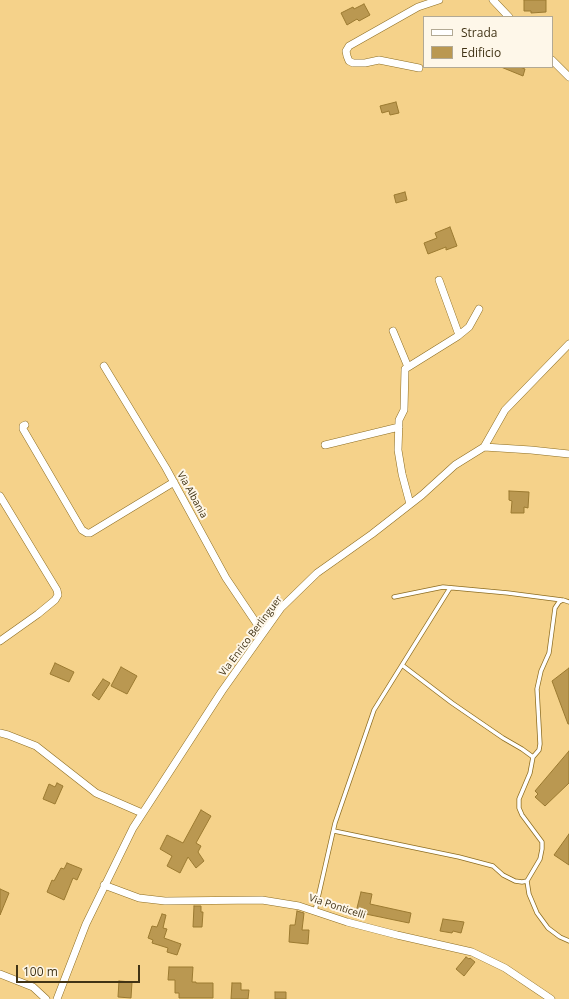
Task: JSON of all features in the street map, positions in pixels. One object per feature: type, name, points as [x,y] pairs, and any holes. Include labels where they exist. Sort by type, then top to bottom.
[{"type":"street","points":[[419,68],[379,60],[365,63],[353,63],[347,56],[346,51],[349,46],[418,7],[438,0]]},
{"type":"street","points":[[493,0],[508,16]]},
{"type":"street","points":[[553,61],[569,77]]},
{"type":"street","points":[[439,280],[459,335]]},
{"type":"street","points":[[410,504],[402,474],[398,450],[399,420],[404,410],[405,369],[459,335],[468,327],[479,309]]},
{"type":"street","points":[[393,331],[408,367]]},
{"type":"street","points":[[569,344],[505,410],[484,447],[569,454]]},
{"type":"street","name":"Via Albania","points":[[104,366],[174,482],[226,578],[263,633]]},
{"type":"street","points":[[25,425],[23,426],[23,430],[82,530],[87,533],[90,533],[174,482]]},
{"type":"street","points":[[325,445],[399,427]]},
{"type":"street","name":"Via Enrico Berlinguer","points":[[57,999],[86,924],[133,828],[222,690],[281,608],[317,573],[410,504],[455,465],[484,447]]},
{"type":"street","points":[[0,496],[57,590],[58,595],[55,600],[38,614],[0,640]]},
{"type":"street","points":[[0,733],[36,746],[96,793],[142,813]]},
{"type":"street","name":"Via Ponticelli","points":[[104,885],[139,898],[165,901],[262,900],[299,906],[347,922],[396,935],[472,952],[505,968],[550,999]]},
{"type":"street","points":[[0,974],[33,987],[46,999]]},
{"type":"lane","points":[[315,911],[334,831],[374,710],[450,588]]},
{"type":"lane","points":[[394,597],[450,588],[508,593],[569,602]]},
{"type":"lane","points":[[563,600],[559,602],[555,608],[550,648],[541,671],[537,689],[540,744],[533,757],[530,773],[519,799],[519,808],[522,815],[542,842],[540,859],[527,881],[529,894],[537,913],[548,928],[560,938],[569,941]]},
{"type":"lane","points":[[402,666],[502,738],[529,753],[533,757]]},
{"type":"lane","points":[[334,831],[466,859],[493,866],[503,875],[516,881],[527,881]]},
{"type":"building","points":[[524,0],[546,0],[546,12],[531,13],[531,11],[524,11]]},
{"type":"building","points":[[364,4],[370,15],[359,21],[357,19],[347,25],[341,13],[353,7],[354,9]]},
{"type":"building","points":[[503,68],[525,69],[523,76]]},
{"type":"building","points":[[396,102],[399,113],[390,115],[389,111],[382,113],[380,106]]},
{"type":"building","points":[[405,192],[407,200],[396,203],[394,195]]},
{"type":"building","points":[[450,227],[457,246],[446,250],[446,247],[428,254],[424,243],[437,238],[435,233]]},
{"type":"building","points":[[509,491],[529,492],[528,508],[524,507],[524,513],[511,513],[512,501],[509,500]]},
{"type":"building","points":[[55,663],[74,672],[69,682],[50,674]]},
{"type":"building","points":[[121,667],[137,676],[127,694],[111,686]]},
{"type":"building","points":[[569,668],[569,724],[568,724],[552,681]]},
{"type":"building","points":[[103,679],[110,683],[99,700],[92,695]]},
{"type":"building","points":[[569,751],[569,783],[545,806],[535,797],[538,794],[535,791]]},
{"type":"building","points":[[57,783],[63,786],[55,804],[43,799],[49,784],[55,787]]},
{"type":"building","points":[[201,810],[211,816],[196,843],[201,846],[198,852],[204,861],[196,868],[188,857],[180,873],[167,866],[172,856],[160,849],[167,835],[183,843]]},
{"type":"building","points":[[569,834],[569,865],[554,855]]},
{"type":"building","points":[[67,863],[82,869],[77,880],[73,878],[64,900],[47,892],[52,880],[54,881],[61,868],[64,869]]},
{"type":"building","points":[[0,889],[9,893],[0,915]]},
{"type":"building","points":[[361,892],[372,894],[370,904],[411,913],[409,923],[356,912]]},
{"type":"building","points":[[194,906],[201,906],[201,912],[203,912],[202,927],[193,927]]},
{"type":"building","points":[[297,911],[304,913],[302,930],[309,930],[308,944],[289,942],[290,925],[295,925]]},
{"type":"building","points":[[162,914],[166,915],[163,928],[167,929],[164,938],[181,944],[177,955],[167,952],[168,948],[152,943],[153,940],[148,938],[152,926],[157,927]]},
{"type":"building","points":[[443,919],[464,922],[461,933],[453,931],[452,933],[440,931]]},
{"type":"building","points":[[466,957],[475,962],[464,976],[456,969]]},
{"type":"building","points":[[169,967],[193,967],[192,982],[213,983],[213,998],[179,998],[179,993],[175,993],[175,980],[168,980]]},
{"type":"building","points":[[119,981],[132,982],[131,998],[118,997]]},
{"type":"building","points":[[232,983],[241,983],[241,990],[249,990],[248,999],[231,999]]},
{"type":"building","points":[[275,992],[286,992],[286,999],[275,999]]}]
